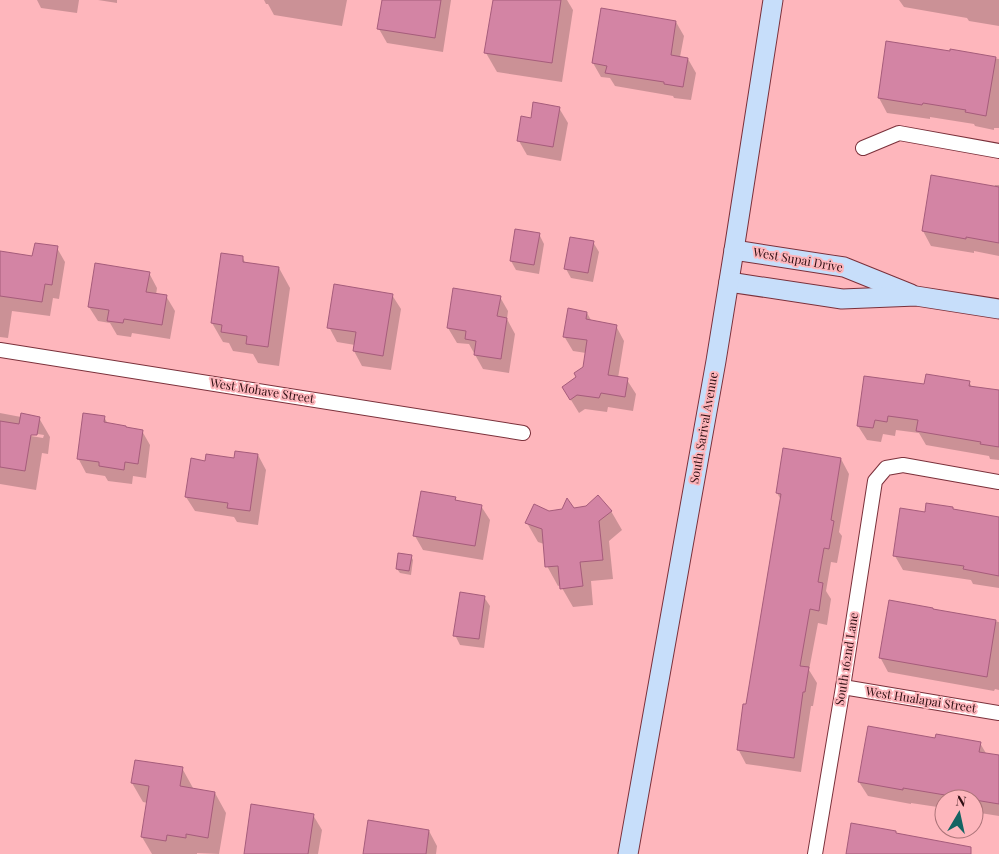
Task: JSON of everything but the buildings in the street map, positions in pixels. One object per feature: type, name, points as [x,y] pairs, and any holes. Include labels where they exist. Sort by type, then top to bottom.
[{"type":"main road","name":"South Sarival Avenue","points":[[628,854],[729,282],[773,0]]},
{"type":"main road","name":"West Supai Drive","points":[[734,250],[844,267],[916,296]]},
{"type":"main road","name":"West Supai Drive","points":[[729,282],[842,299],[916,296],[999,309]]},
{"type":"street","points":[[862,148],[899,133],[999,150]]},
{"type":"street","name":"West Mohave Street","points":[[0,350],[523,433]]},
{"type":"street","name":"South 162nd Lane","points":[[816,854],[874,481],[886,468],[903,465],[999,482]]},
{"type":"street","name":"West Hualapai Street","points":[[843,687],[999,713]]}]
